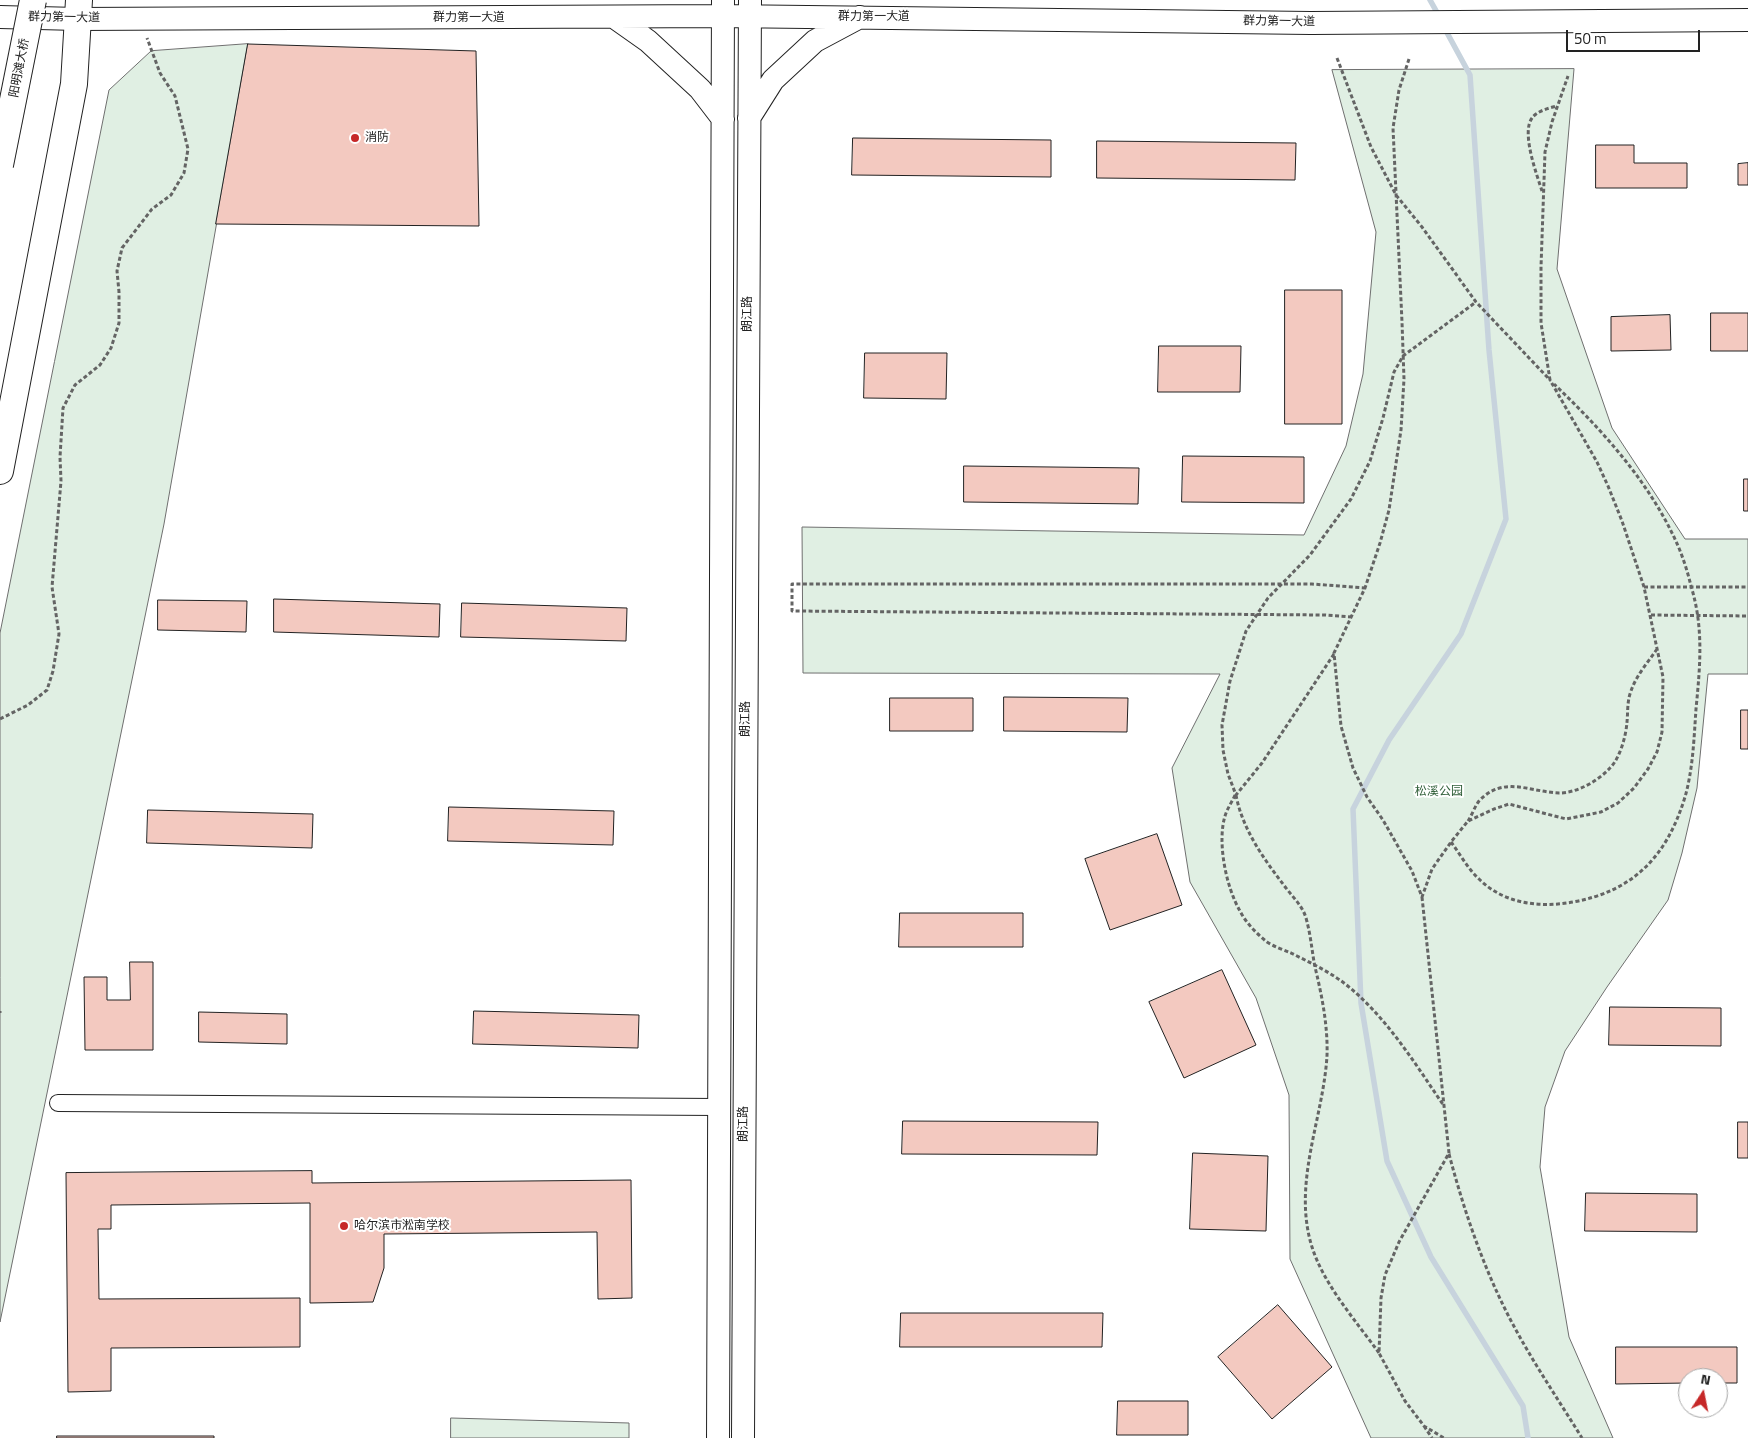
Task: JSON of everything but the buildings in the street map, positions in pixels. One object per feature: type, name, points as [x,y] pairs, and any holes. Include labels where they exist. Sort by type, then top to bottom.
[{"type":"highway","name":"阳明滩大桥","points":[[0,165],[33,0]]},
{"type":"highway","points":[[0,471],[74,84],[78,10]]},
{"type":"main road","name":"群力第一大道","points":[[0,17],[78,10],[140,19],[614,17],[723,8],[750,8],[862,16],[1311,23],[1748,20]]},
{"type":"main road","name":"朗江路","points":[[718,1438],[723,8]]},
{"type":"main road","name":"朗江路","points":[[743,1438],[750,8]]},
{"type":"main road","points":[[749,119],[772,80],[815,41],[862,16]]},
{"type":"main road","points":[[614,17],[648,41],[700,88],[722,119]]},
{"type":"street","points":[[58,1103],[719,1107]]},
{"type":"path","points":[[0,718],[28,705],[47,690],[53,670],[59,634],[52,588],[61,481],[60,457],[63,408],[75,385],[100,365],[111,348],[119,323],[120,292],[117,271],[122,248],[152,209],[172,195],[184,173],[188,149],[175,96],[160,73],[140,19]]},
{"type":"path","points":[[1337,58],[1371,147],[1396,195],[1422,227],[1476,302],[1591,420],[1634,472],[1673,535],[1692,587],[1698,616],[1701,655],[1691,764],[1685,796],[1676,821],[1666,840],[1652,860],[1634,878],[1616,890],[1590,899],[1542,905],[1517,902],[1499,894],[1479,879],[1450,842]]},
{"type":"path","points":[[1409,59],[1399,90],[1393,128],[1403,356],[1401,430],[1389,510],[1370,575],[1352,617],[1334,653],[1262,763],[1236,795],[1225,815],[1222,829],[1222,849],[1230,887],[1240,911],[1254,930],[1268,942],[1344,983],[1386,1024],[1444,1107]]},
{"type":"path","points":[[1468,821],[1508,804],[1566,819],[1601,812],[1618,803],[1634,788],[1648,770],[1658,752],[1662,732],[1663,677],[1644,587],[1622,520],[1608,486],[1550,380],[1541,323],[1543,196],[1546,145],[1568,76]]},
{"type":"path","points":[[1543,196],[1532,157],[1529,127],[1532,118],[1542,111],[1558,106]]},
{"type":"path","points":[[1432,1438],[1405,1401],[1379,1353],[1332,1287],[1313,1248],[1308,1228],[1307,1167],[1324,1081],[1327,1055],[1325,1007],[1306,918],[1300,903],[1263,858],[1247,829],[1238,807],[1223,750],[1222,725],[1230,681],[1246,632],[1268,598],[1310,555],[1351,499],[1370,461],[1394,372],[1403,356],[1476,302]]},
{"type":"path","points":[[1352,617],[1256,614],[792,611],[792,584],[1328,584],[1365,588]]},
{"type":"path","points":[[1644,587],[1748,587]]},
{"type":"path","points":[[1651,616],[1748,616]]},
{"type":"path","points":[[1422,897],[1432,868],[1450,842],[1468,821],[1479,801],[1503,787],[1514,786],[1560,793],[1576,790],[1611,767],[1623,741],[1631,691],[1657,648]]},
{"type":"path","points":[[1334,653],[1341,726],[1352,768],[1412,871],[1422,897],[1449,1153],[1460,1195],[1488,1273],[1506,1312],[1582,1438]]},
{"type":"path","points":[[1379,1353],[1379,1324],[1385,1275],[1391,1259],[1449,1153]]},
{"type":"path","points":[[1424,1426],[1444,1438]]},
{"type":"green space","points":[[248,44],[164,524],[0,1322],[0,633],[109,90],[151,51]]},
{"type":"green space","name":"松溪公园","points":[[1574,69],[1557,269],[1612,428],[1685,539],[1748,539],[1748,674],[1708,674],[1697,788],[1682,853],[1668,900],[1565,1051],[1545,1107],[1540,1167],[1569,1337],[1613,1438],[1371,1438],[1290,1259],[1289,1095],[1256,998],[1190,882],[1172,768],[1220,674],[803,673],[802,527],[1304,535],[1346,446],[1363,374],[1376,232],[1332,70]]},
{"type":"green space","points":[[451,1418],[629,1423],[629,1438],[451,1438]]},
{"type":"waterway","points":[[1430,0],[1439,16]]},
{"type":"waterway","points":[[1445,29],[1470,75],[1489,350],[1506,519],[1461,634],[1389,740],[1353,809],[1361,1003],[1387,1161],[1431,1257],[1523,1406],[1528,1438]]},
{"type":"place","name":"消防","points":[[355,138]]},
{"type":"place","name":"哈尔滨市淞南学校","points":[[344,1226]]}]
